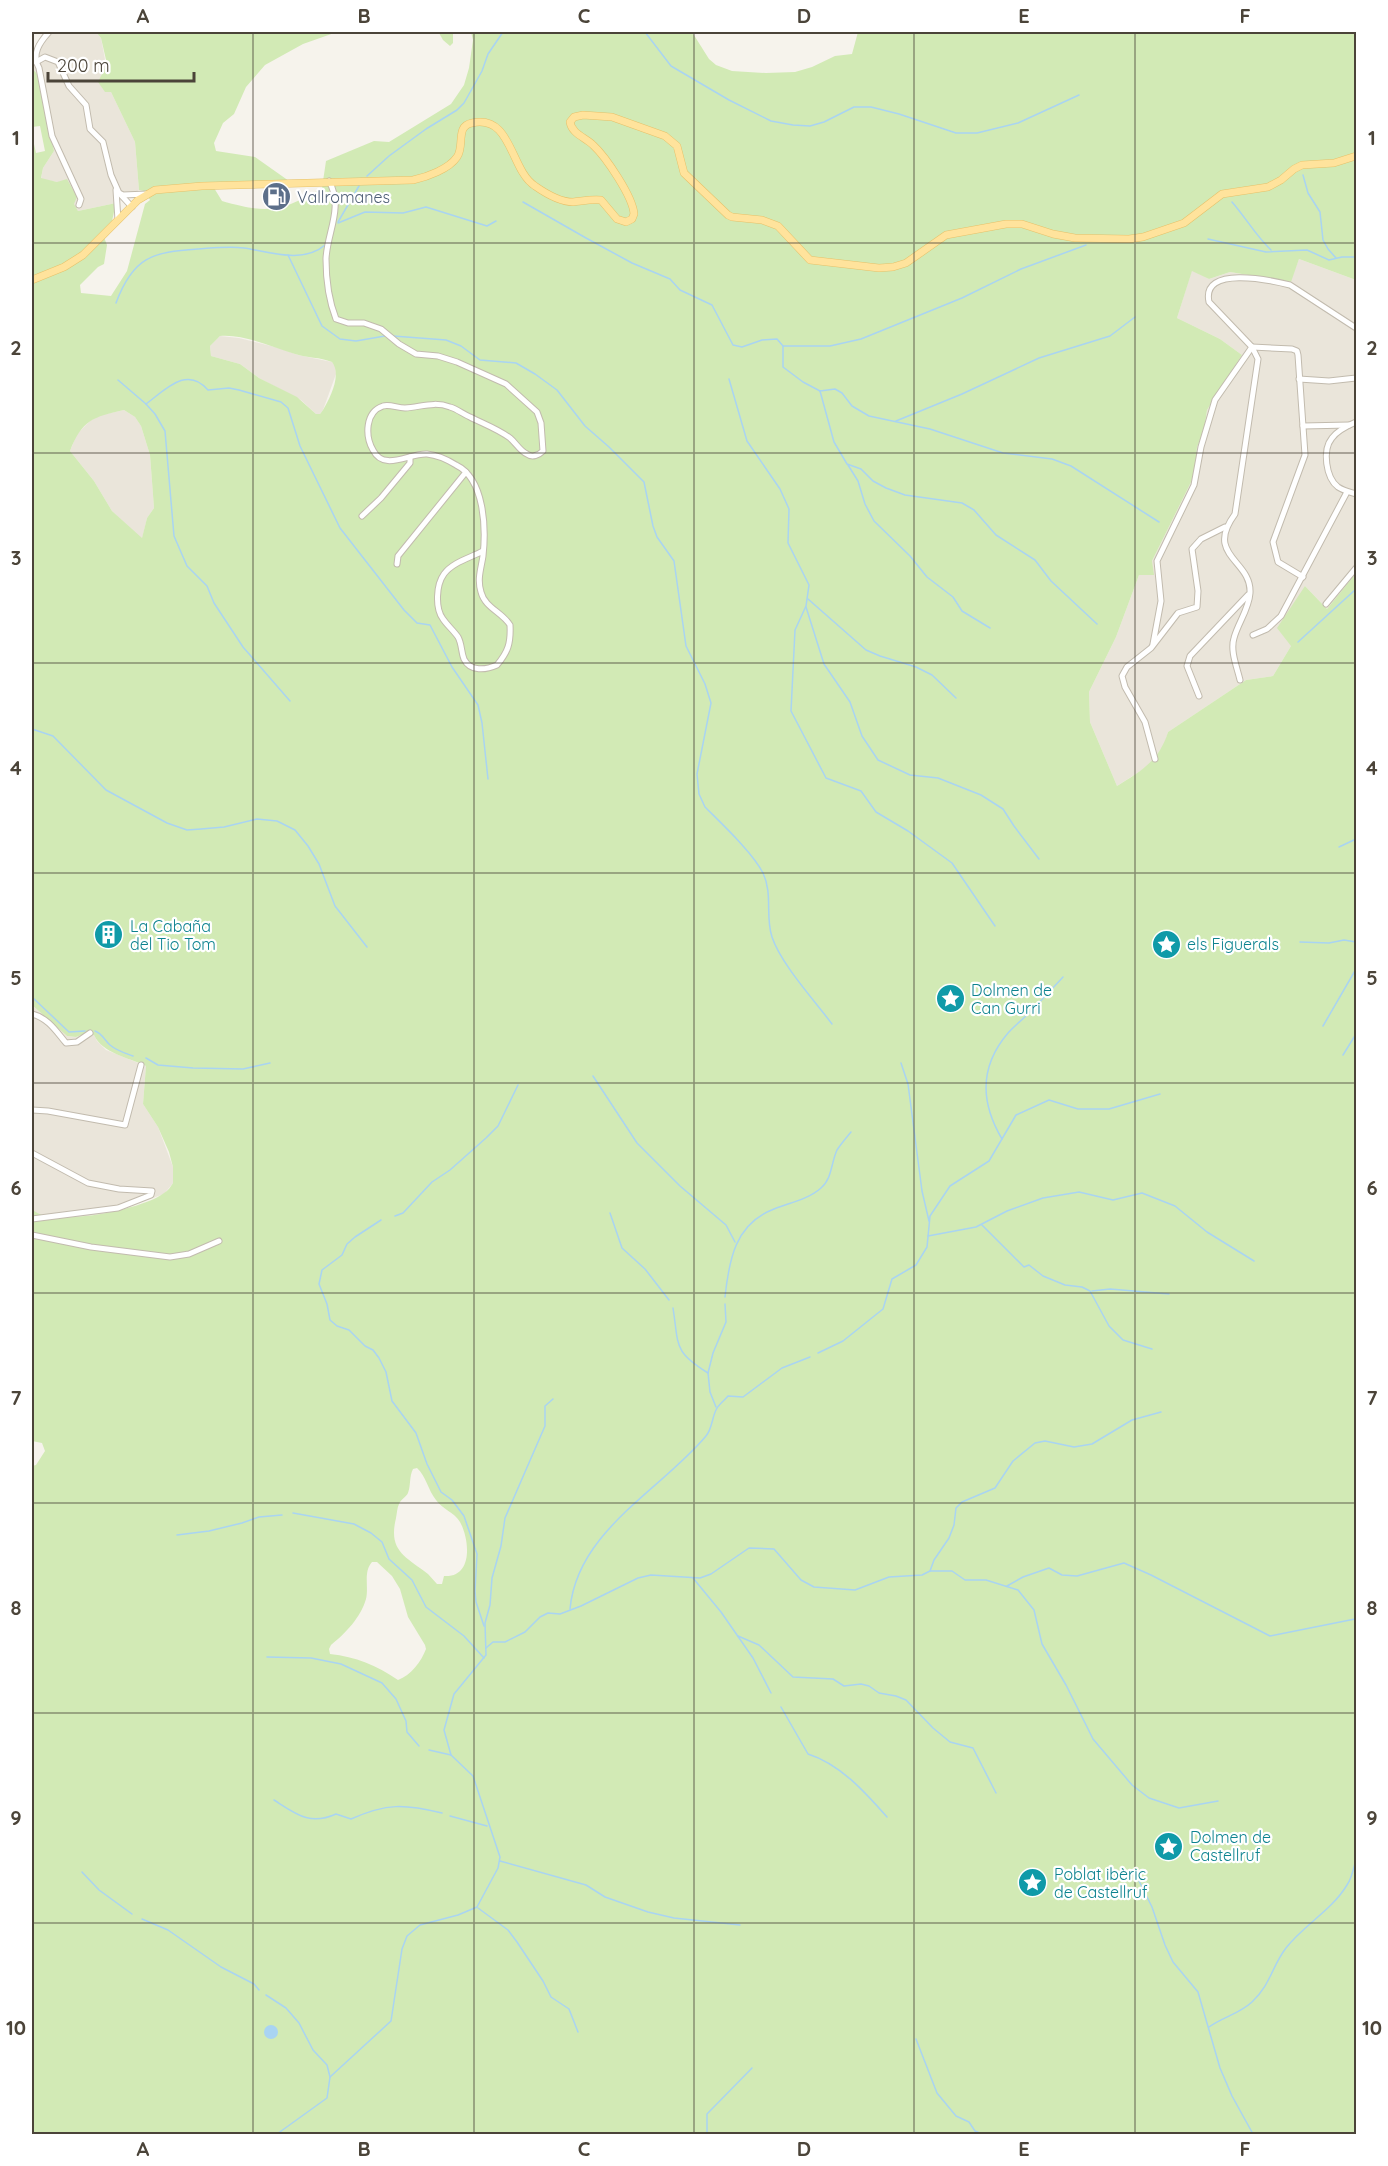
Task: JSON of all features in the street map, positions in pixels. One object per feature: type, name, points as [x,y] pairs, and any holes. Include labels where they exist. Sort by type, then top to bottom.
[{"type":"main road","points":[[32,280],[64,267],[83,255],[118,220],[130,204],[155,190],[395,181],[420,178],[456,160],[461,148],[464,126],[471,123],[483,123],[496,128],[507,139],[518,164],[533,185],[567,201],[601,200],[617,219],[626,222],[632,219],[634,214],[629,198],[598,150],[570,126],[571,120],[578,116],[612,117],[670,139],[676,146],[684,173],[728,215],[762,220],[778,226],[810,260],[885,268],[906,263],[946,235],[1011,223],[1075,238],[1139,238],[1178,226],[1222,194],[1268,187],[1302,165],[1334,163],[1356,156]]},
{"type":"street","points":[[49,32],[40,42],[36,62],[52,136],[81,199],[79,205]]},
{"type":"street","points":[[36,62],[45,57],[58,62],[69,86],[86,105],[90,129],[104,142],[115,185],[118,220]]},
{"type":"street","points":[[329,182],[335,199],[335,216],[326,259],[329,291],[336,319],[348,323],[364,323],[381,329],[416,354],[438,356],[457,362],[506,384],[537,412],[541,423],[543,451],[539,455],[531,456],[502,433],[451,407],[435,404],[405,408],[388,405],[381,407],[372,415],[369,424],[368,435],[375,454],[385,460],[430,454],[466,472],[479,496],[484,516],[483,551],[479,574],[480,591],[488,605],[510,625],[511,638],[509,647],[497,665],[482,669],[473,668],[468,664],[464,659],[458,637],[441,618],[438,589],[443,575],[450,569],[483,551]]},
{"type":"street","points":[[115,185],[119,193],[130,204]]},
{"type":"street","points":[[119,193],[123,195],[147,194]]},
{"type":"street","points":[[118,208],[121,203],[130,204]]},
{"type":"street","points":[[1155,759],[1145,722],[1122,679],[1128,667],[1147,652],[1178,613],[1197,607],[1198,591],[1192,549],[1201,539],[1225,527],[1235,514],[1258,359],[1252,346],[1209,302],[1207,294],[1209,287],[1234,277],[1290,285],[1356,328]]},
{"type":"street","points":[[1252,346],[1297,351],[1305,455],[1273,542],[1278,562],[1303,577]]},
{"type":"street","points":[[1153,644],[1161,601],[1157,561],[1194,485],[1201,447],[1215,400],[1252,346]]},
{"type":"street","points":[[1299,379],[1329,381],[1356,378]]},
{"type":"street","points":[[1303,426],[1356,422]]},
{"type":"street","points":[[1350,424],[1331,438],[1327,456],[1328,471],[1336,486],[1356,494]]},
{"type":"street","points":[[362,516],[381,498],[410,463],[410,457]]},
{"type":"street","points":[[397,564],[398,555],[466,472]]},
{"type":"street","points":[[1252,635],[1267,629],[1281,616],[1347,492]]},
{"type":"street","points":[[1225,527],[1227,551],[1248,582],[1250,593],[1233,639],[1240,680]]},
{"type":"street","points":[[1326,604],[1356,568]]},
{"type":"street","points":[[1199,696],[1187,666],[1190,656],[1250,593]]},
{"type":"street","points":[[32,1014],[50,1023],[66,1043],[77,1042],[90,1033]]},
{"type":"street","points":[[32,1110],[125,1125],[141,1065]]},
{"type":"street","points":[[32,1153],[88,1182],[119,1189],[152,1191],[151,1195],[118,1208],[32,1220]]},
{"type":"street","points":[[32,1235],[91,1247],[170,1257],[189,1254],[219,1241]]},
{"type":"shaded area","points":[[43,32],[96,32],[101,38],[111,92],[135,142],[139,190],[116,203],[78,211],[57,182],[41,179],[43,168],[54,151],[38,75],[32,68],[32,57]]},
{"type":"shaded area","points":[[1299,259],[1356,280],[1356,573],[1327,609],[1305,586],[1291,646],[1273,676],[1246,680],[1168,732],[1164,745],[1148,766],[1117,786],[1090,722],[1089,692],[1116,637],[1139,575],[1152,561],[1195,474],[1197,446],[1204,431],[1207,410],[1242,355],[1220,339],[1177,318],[1192,270],[1209,279],[1230,272],[1290,282]]},
{"type":"shaded area","points":[[220,336],[239,338],[332,362],[336,374],[323,410],[320,414],[316,414],[301,400],[259,378],[240,364],[211,356],[210,346]]},
{"type":"shaded area","points":[[124,410],[135,417],[141,426],[150,455],[154,508],[147,518],[142,539],[112,511],[94,481],[70,451],[77,434],[90,421],[101,415]]},
{"type":"shaded area","points":[[32,1005],[67,1036],[94,1035],[106,1050],[146,1066],[143,1104],[158,1127],[173,1167],[173,1183],[164,1194],[110,1213],[63,1219],[35,1213],[32,1209]]},
{"type":"green space","points":[[96,32],[337,32],[303,44],[265,65],[246,87],[234,114],[223,123],[214,143],[216,151],[255,157],[289,181],[211,183],[222,201],[263,209],[296,202],[322,188],[326,161],[374,141],[389,142],[451,104],[464,85],[469,68],[473,40],[471,32],[692,32],[709,59],[716,65],[732,71],[766,73],[795,72],[835,56],[852,54],[858,32],[1356,32],[1356,280],[1299,259],[1291,282],[1230,272],[1209,279],[1192,271],[1177,318],[1220,339],[1242,355],[1207,410],[1204,431],[1197,447],[1195,474],[1152,561],[1154,575],[1139,575],[1116,637],[1089,692],[1090,722],[1117,786],[1154,758],[1160,751],[1168,732],[1246,680],[1273,676],[1291,646],[1277,628],[1305,586],[1327,609],[1356,573],[1356,2134],[32,2134],[32,1466],[36,1465],[45,1451],[42,1443],[32,1441],[32,1209],[42,1215],[57,1217],[97,1214],[154,1199],[167,1191],[173,1183],[173,1167],[169,1152],[158,1127],[143,1104],[146,1066],[103,1047],[94,1035],[67,1036],[32,1005],[32,193],[34,192],[32,135],[36,153],[45,151],[40,126],[32,127],[32,68],[38,75],[54,151],[43,168],[41,178],[57,182],[67,179],[77,197],[74,204],[78,211],[116,203],[112,221],[102,232],[107,245],[104,264],[80,285],[81,293],[111,296],[127,271],[145,204],[150,200],[144,191],[139,190],[135,142],[111,92],[105,92],[98,82],[107,64],[101,38]],"holes":[[[220,336],[239,337],[332,362],[336,373],[332,393],[320,414],[316,414],[297,397],[259,378],[240,364],[211,356],[210,346]],[[124,410],[135,417],[141,426],[150,455],[154,508],[147,518],[142,538],[112,511],[94,481],[70,451],[84,426],[96,418]],[[417,1468],[420,1471],[433,1496],[460,1522],[466,1538],[467,1556],[464,1565],[453,1575],[444,1576],[442,1584],[437,1584],[400,1552],[394,1538],[398,1507],[408,1493],[413,1469]],[[372,1562],[377,1562],[392,1576],[400,1589],[408,1617],[425,1645],[426,1649],[418,1663],[407,1675],[398,1680],[366,1662],[330,1654],[331,1645],[352,1625],[364,1606],[369,1566]]]},
{"type":"green space","points":[[453,32],[453,43],[450,46],[439,33]]},
{"type":"water","points":[[268,2025],[274,2025],[278,2032],[274,2039],[268,2039],[264,2035],[264,2029]]},
{"type":"waterway","points":[[367,176],[389,156],[464,103],[482,71],[488,54],[503,32]]},
{"type":"waterway","points":[[645,32],[671,66],[729,100],[771,121],[793,125],[810,126],[824,122],[854,107],[871,107],[956,133],[977,133],[1018,123],[1079,95]]},
{"type":"waterway","points":[[1303,175],[1308,193],[1320,212],[1323,240],[1336,258]]},
{"type":"waterway","points":[[338,222],[359,186]]},
{"type":"waterway","points":[[523,202],[632,263],[670,279],[680,290],[712,305],[733,345],[742,347],[762,340],[777,339],[783,346],[783,367],[820,391],[835,389],[842,393],[852,406],[869,416],[930,429],[1003,453],[1052,459],[1071,466],[1159,522]]},
{"type":"waterway","points":[[1232,202],[1271,250]]},
{"type":"waterway","points":[[338,223],[365,212],[403,213],[426,207],[487,226],[496,221]]},
{"type":"waterway","points":[[1208,239],[1266,252],[1307,250],[1329,260],[1356,257]]},
{"type":"waterway","points":[[116,303],[137,266],[156,255],[182,250],[233,247],[297,255],[316,251],[325,245]]},
{"type":"waterway","points":[[783,346],[830,346],[861,339],[962,298],[1021,269],[1086,245]]},
{"type":"waterway","points":[[288,255],[322,326],[340,339],[356,341],[385,336]]},
{"type":"waterway","points":[[896,421],[962,394],[1039,358],[1110,336],[1135,317]]},
{"type":"waterway","points":[[393,336],[446,340],[461,346],[480,360],[516,363],[535,374],[557,390],[585,426],[644,482],[657,537],[674,561],[686,646],[705,684],[711,703],[697,774],[699,794],[705,807],[745,848],[763,873],[768,889],[770,929],[776,948],[832,1024]]},
{"type":"waterway","points":[[729,379],[747,441],[780,489],[789,509],[788,543],[809,585],[806,606],[795,630],[791,711],[826,778],[861,791],[876,812],[908,831],[952,863],[995,926]]},
{"type":"waterway","points":[[118,380],[146,404],[165,431],[174,536],[187,566],[207,586],[214,603],[243,647],[290,701]]},
{"type":"waterway","points":[[146,404],[176,382],[192,380],[208,390],[229,388],[239,390],[281,402],[288,408],[300,446],[340,528],[404,610],[417,623],[430,625],[452,667],[478,705],[488,779]]},
{"type":"waterway","points":[[820,391],[834,442],[847,464],[861,469],[873,481],[886,488],[905,495],[962,503],[974,510],[996,535],[1035,560],[1051,581],[1097,624]]},
{"type":"waterway","points":[[848,465],[858,481],[865,504],[874,521],[910,556],[927,577],[953,597],[962,611],[990,628]]},
{"type":"waterway","points":[[1298,642],[1356,589]]},
{"type":"waterway","points":[[808,599],[866,650],[916,667],[932,675],[956,698]]},
{"type":"waterway","points":[[806,607],[824,664],[850,702],[862,736],[878,760],[910,775],[938,778],[981,795],[1003,809],[1039,859]]},
{"type":"waterway","points":[[32,729],[53,736],[106,790],[167,823],[187,830],[224,827],[257,819],[277,821],[295,830],[319,864],[335,906],[367,947]]},
{"type":"waterway","points":[[1339,847],[1356,839]]},
{"type":"waterway","points":[[1300,942],[1329,943],[1344,940],[1356,942]]},
{"type":"waterway","points":[[1323,1026],[1356,969]]},
{"type":"waterway","points":[[1002,1139],[990,1112],[987,1098],[986,1085],[992,1059],[1008,1033],[1063,977]]},
{"type":"waterway","points":[[32,997],[69,1032],[85,1031]]},
{"type":"waterway","points":[[95,1031],[113,1047],[133,1056]]},
{"type":"waterway","points":[[1343,1055],[1356,1034]]},
{"type":"waterway","points":[[146,1058],[158,1065],[193,1068],[243,1069],[270,1063]]},
{"type":"waterway","points":[[901,1063],[908,1084],[922,1191],[929,1221]]},
{"type":"waterway","points":[[593,1076],[637,1143],[680,1186],[726,1225],[735,1242]]},
{"type":"waterway","points":[[395,1216],[403,1213],[432,1182],[450,1170],[498,1126],[518,1085]]},
{"type":"waterway","points":[[818,1353],[843,1341],[883,1309],[892,1279],[916,1265],[927,1247],[930,1216],[950,1186],[989,1161],[1016,1115],[1049,1100],[1078,1109],[1109,1109],[1160,1094]]},
{"type":"waterway","points":[[725,1297],[732,1257],[742,1234],[761,1216],[805,1198],[821,1188],[829,1175],[837,1150],[851,1132]]},
{"type":"waterway","points":[[928,1236],[976,1227],[1007,1211],[1043,1198],[1079,1192],[1113,1200],[1142,1193],[1175,1206],[1207,1232],[1254,1261]]},
{"type":"waterway","points":[[610,1213],[622,1248],[645,1269],[669,1300]]},
{"type":"waterway","points":[[381,1220],[347,1244],[342,1255],[322,1270],[319,1284],[327,1304],[330,1320],[337,1326],[349,1330],[379,1358],[386,1372],[392,1401],[416,1433],[427,1464],[441,1492],[452,1500],[464,1516],[477,1554],[476,1602],[484,1626]]},
{"type":"waterway","points":[[982,1225],[1024,1267],[1029,1265],[1043,1276],[1065,1285],[1082,1287],[1090,1291],[1109,1326],[1123,1340],[1152,1349]]},
{"type":"waterway","points":[[1092,1291],[1110,1289],[1169,1294]]},
{"type":"waterway","points":[[716,1407],[710,1392],[708,1373],[713,1353],[726,1322],[725,1304]]},
{"type":"waterway","points":[[673,1308],[677,1339],[683,1353],[708,1373]]},
{"type":"waterway","points":[[570,1609],[576,1581],[588,1557],[604,1534],[688,1456],[706,1436],[716,1410],[728,1396],[743,1397],[782,1368],[810,1357]]},
{"type":"waterway","points":[[277,2134],[327,2098],[330,2077],[391,2021],[402,1949],[407,1936],[420,1925],[458,1915],[477,1907],[498,1868],[500,1857],[473,1776],[451,1755],[444,1730],[454,1694],[486,1655],[485,1623],[505,1518],[545,1426],[545,1406],[553,1399]]},
{"type":"waterway","points":[[486,1648],[493,1642],[505,1642],[525,1632],[540,1617],[548,1613],[560,1614],[581,1606],[638,1578],[651,1575],[700,1578],[711,1574],[749,1548],[774,1549],[801,1580],[814,1587],[855,1590],[889,1577],[922,1575],[930,1571],[934,1560],[949,1538],[954,1525],[956,1508],[962,1502],[995,1488],[1013,1461],[1035,1443],[1045,1441],[1074,1447],[1092,1444],[1132,1420],[1161,1412]]},
{"type":"waterway","points":[[293,1513],[354,1524],[371,1533],[382,1542],[389,1559],[412,1580],[426,1607],[464,1636],[484,1658]]},
{"type":"waterway","points":[[177,1535],[209,1531],[259,1517],[282,1515]]},
{"type":"waterway","points":[[1007,1586],[1023,1577],[1049,1568],[1062,1575],[1077,1576],[1124,1563],[1270,1636],[1355,1619]]},
{"type":"waterway","points":[[930,1571],[952,1571],[965,1580],[986,1580],[1018,1590],[1034,1610],[1042,1644],[1093,1739],[1132,1785],[1149,1798],[1179,1808],[1218,1801]]},
{"type":"waterway","points":[[693,1578],[721,1612],[753,1658],[771,1693]]},
{"type":"waterway","points":[[738,1636],[759,1645],[793,1677],[833,1679],[844,1686],[861,1684],[879,1693],[906,1700],[950,1742],[973,1748],[996,1793]]},
{"type":"waterway","points":[[267,1657],[311,1658],[341,1664],[382,1683],[396,1699],[406,1721],[407,1732],[419,1746]]},
{"type":"waterway","points":[[781,1707],[808,1754],[841,1772],[861,1789],[887,1817]]},
{"type":"waterway","points":[[429,1750],[451,1755]]},
{"type":"waterway","points":[[274,1800],[296,1814],[311,1819],[336,1814],[351,1819],[375,1810],[396,1807],[442,1813]]},
{"type":"waterway","points":[[450,1816],[487,1826]]},
{"type":"waterway","points":[[1209,2027],[1242,2010],[1252,2002],[1267,1982],[1286,1948],[1341,1894],[1350,1879],[1356,1859]]},
{"type":"waterway","points":[[500,1861],[586,1885],[605,1897],[648,1912],[674,1918],[740,1925]]},
{"type":"waterway","points":[[82,1872],[99,1890],[132,1914]]},
{"type":"waterway","points":[[1138,1879],[1152,1907],[1173,1962],[1198,1992],[1220,2068],[1253,2134]]},
{"type":"waterway","points":[[478,1908],[508,1930],[543,1981],[551,1997],[569,2009],[578,2032]]},
{"type":"waterway","points":[[142,1919],[168,1930],[221,1967],[254,1984],[259,1990]]},
{"type":"waterway","points":[[266,1995],[286,2008],[299,2023],[313,2050],[327,2065],[330,2077]]},
{"type":"waterway","points":[[916,2039],[937,2093],[956,2116],[969,2122],[975,2131],[982,2134]]},
{"type":"waterway","points":[[707,2134],[707,2114],[752,2068]]},
{"type":"place","name":"Vallromanes","points":[[276,197]]},
{"type":"place","name":"La Cabaña del Tio Tom","points":[[109,935]]},
{"type":"place","name":"els Figuerals","points":[[1166,944]]},
{"type":"place","name":"Dolmen de Can Gurri","points":[[950,999]]},
{"type":"place","name":"Dolmen de Castellruf","points":[[1169,1846]]},
{"type":"place","name":"Poblat ibèric de Castellruf","points":[[1033,1883]]}]
